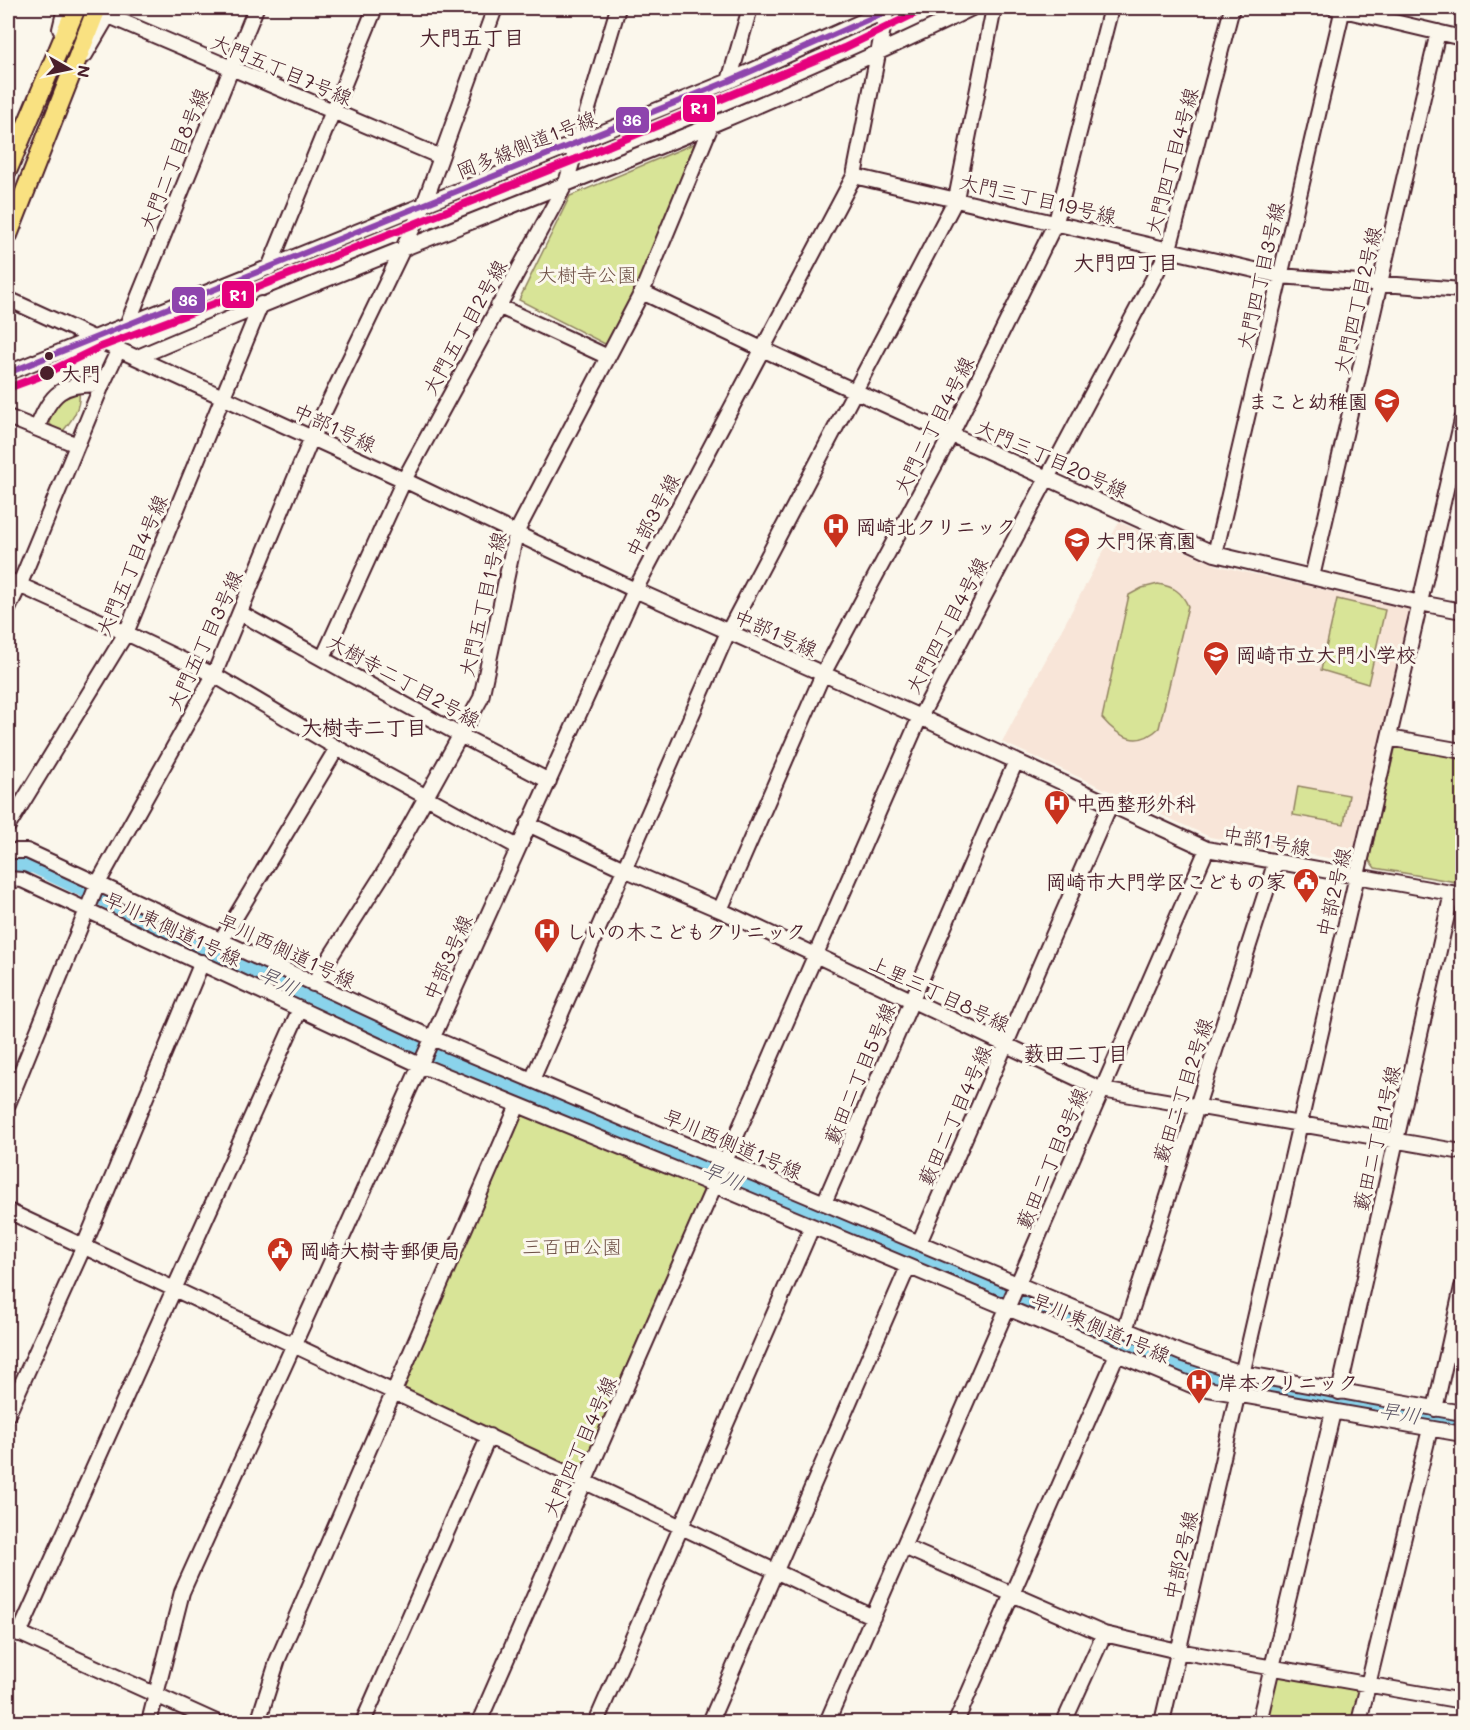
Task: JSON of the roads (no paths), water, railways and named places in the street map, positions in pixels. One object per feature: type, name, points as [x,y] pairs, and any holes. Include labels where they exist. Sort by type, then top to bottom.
[{"type":"main road","points":[[8,169],[76,8]]},
{"type":"main road","points":[[8,236],[66,84],[106,10]]},
{"type":"street","points":[[50,72],[65,8]]},
{"type":"street","name":"大門二丁目8号線","points":[[127,325],[256,8]]},
{"type":"street","points":[[269,268],[375,8]]},
{"type":"street","name":"大門五丁目3号線","points":[[87,909],[98,883],[214,675],[312,437],[423,207],[495,8]]},
{"type":"street","name":"大門五丁目2号線","points":[[323,657],[404,480],[566,183],[618,8]]},
{"type":"street","points":[[729,81],[750,8]]},
{"type":"street","points":[[138,357],[261,304],[403,249],[712,123],[879,53],[972,8]]},
{"type":"street","points":[[532,1080],[728,632],[956,199],[993,8]]},
{"type":"street","name":"大門二丁目4号線","points":[[720,910],[823,674],[951,435],[1056,222],[1111,8]]},
{"type":"street","name":"大門四丁目4号線","points":[[479,1722],[920,717],[1169,249],[1232,8]]},
{"type":"street","points":[[1340,8],[1462,38]]},
{"type":"street","name":"大門四丁目3号線","points":[[1215,554],[1340,8]]},
{"type":"street","name":"岡多線側道1号線","points":[[8,373],[423,207],[729,81],[889,9]]},
{"type":"street","name":"中部3号線","points":[[149,1722],[182,1592],[528,824],[635,590],[854,176],[889,9]]},
{"type":"street","name":"大門五丁目7号線","points":[[106,10],[231,68],[441,158]]},
{"type":"street","name":"大門四丁目2号線","points":[[1312,577],[1438,32]]},
{"type":"street","name":"大門五丁目1号線","points":[[313,984],[385,871],[481,698],[516,533],[642,292],[712,123]]},
{"type":"street","name":"大門三丁目19号線","points":[[854,176],[1280,276],[1462,290]]},
{"type":"street","name":"大門三丁目20号線","points":[[642,292],[762,349],[1215,554],[1462,611]]},
{"type":"street","name":"中部1号線","points":[[8,299],[312,437],[635,590],[920,717],[1207,849],[1457,894]]},
{"type":"street","name":"大門五丁目4号線","points":[[8,826],[126,633],[261,304]]},
{"type":"street","points":[[498,306],[608,357]]},
{"type":"street","points":[[8,609],[13,583],[119,349]]},
{"type":"street","points":[[37,428],[47,404],[55,395],[70,387],[88,384],[102,385]]},
{"type":"street","points":[[8,417],[77,445]]},
{"type":"street","name":"中部2号線","points":[[1162,1722],[1462,420]]},
{"type":"street","points":[[13,583],[214,675],[337,748],[518,848]]},
{"type":"street","name":"大樹寺二丁目2号線","points":[[240,613],[460,735],[549,781]]},
{"type":"street","points":[[1389,738],[1462,751]]},
{"type":"street","points":[[221,941],[337,748]]},
{"type":"street","name":"藪田二丁目5号線","points":[[824,1203],[1016,761]]},
{"type":"street","name":"藪田二丁目4号線","points":[[919,1243],[1110,804]]},
{"type":"street","name":"上里三丁目8号線","points":[[528,824],[624,869],[720,910],[1102,1090],[1462,1152]]},
{"type":"street","name":"藪田二丁目3号線","points":[[827,1722],[1207,849]]},
{"type":"street","name":"早川西側道1号線","points":[[8,851],[27,851],[432,1038],[1181,1353],[1242,1373],[1462,1413]]},
{"type":"street","name":"藪田二丁目2号線","points":[[1125,1330],[1276,861]]},
{"type":"street","name":"早川東側道1号線","points":[[8,879],[22,880],[87,909],[420,1065],[714,1185]]},
{"type":"street","name":"藪田二丁目1号線","points":[[1339,1392],[1396,1140],[1457,894]]},
{"type":"street","points":[[8,1104],[87,909]]},
{"type":"street","points":[[8,1414],[84,1246],[202,962]]},
{"type":"street","points":[[216,1722],[13,1631],[175,1288],[300,1009]]},
{"type":"street","points":[[258,1722],[278,1659],[518,1105]]},
{"type":"street","points":[[710,1722],[908,1267],[714,1185]]},
{"type":"street","points":[[8,1211],[873,1617]]},
{"type":"street","points":[[596,1722],[812,1227]]},
{"type":"street","name":"早川東側道1号線","points":[[908,1267],[1196,1387],[1462,1434]]},
{"type":"street","points":[[1435,1408],[1462,1287]]},
{"type":"street","points":[[956,1722],[1117,1354]]},
{"type":"street","points":[[1259,1722],[1333,1412]]},
{"type":"street","points":[[1359,1722],[1430,1429]]},
{"type":"street","points":[[363,1722],[489,1436]]},
{"type":"street","points":[[904,1547],[1104,1634],[1178,1651],[1462,1701]]},
{"type":"street","points":[[1064,1722],[1104,1634]]},
{"type":"waterway","name":"早川","points":[[8,863],[34,862],[413,1044],[1184,1369],[1224,1381],[1462,1423]]},
{"type":"place","name":"大門","points":[[47,373]]},
{"type":"place","name":"まこと幼稚園","points":[[1387,424]]},
{"type":"place","name":"岡崎北クリニック","points":[[836,549]]},
{"type":"place","name":"大門保育園","points":[[1077,563]]},
{"type":"place","name":"岡崎市立大門小学校","points":[[1216,677]]},
{"type":"place","name":"中西整形外科","points":[[1057,826]]},
{"type":"place","name":"岡崎市大門学区こどもの家","points":[[1306,904]]},
{"type":"place","name":"しいの木こどもクリニック","points":[[547,954]]},
{"type":"place","name":"岡崎大樹寺郵便局","points":[[280,1273]]},
{"type":"place","name":"岸本クリニック","points":[[1199,1405]]},
{"type":"district","name":"大門五丁目","points":[[472,36]]},
{"type":"district","name":"大門四丁目","points":[[1126,261]]},
{"type":"district","name":"大樹寺二丁目","points":[[364,726]]},
{"type":"district","name":"薮田二丁目","points":[[1076,1052]]},
{"type":"park label","name":"大樹寺公園","points":[[587,274]]},
{"type":"park label","name":"三百田公園","points":[[572,1246]]}]
